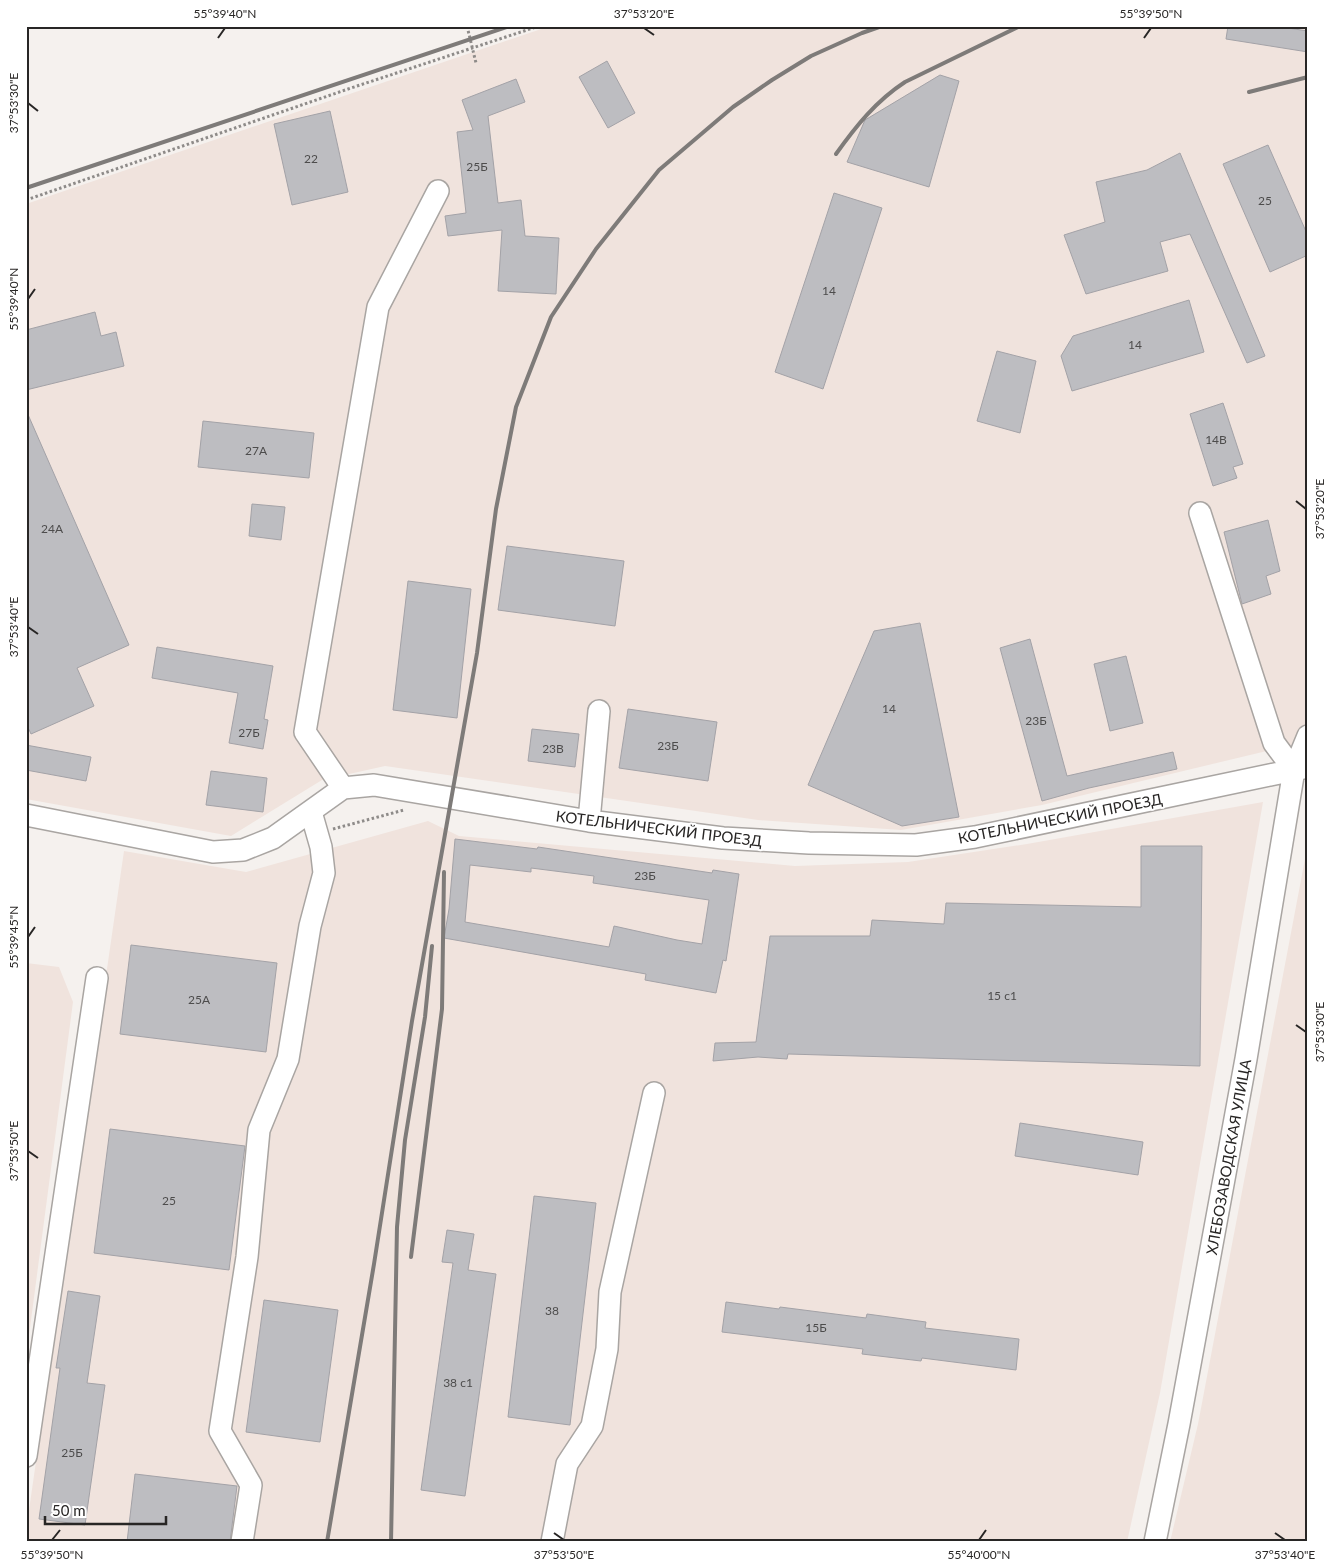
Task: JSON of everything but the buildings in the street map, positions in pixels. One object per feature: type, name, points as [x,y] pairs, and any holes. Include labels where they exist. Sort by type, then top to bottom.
[{"type":"street","points":[[26,815],[213,852],[243,850],[273,838],[343,788],[305,732],[378,307],[438,191]]},
{"type":"street","points":[[1200,513],[1274,743],[1301,769]]},
{"type":"street","points":[[590,821],[599,712]]},
{"type":"street","name":"ХЛЕБОЗАВОДСКАЯ УЛИЦА","points":[[1155,1542],[1179,1424],[1308,736]]},
{"type":"street","name":"КОТЕЛЬНИЧЕСКИЙ ПРОЕЗД","points":[[343,788],[374,785],[590,821],[723,838],[809,844],[916,845],[975,837],[1301,769]]},
{"type":"street","points":[[242,1542],[251,1485],[220,1431],[246,1256],[259,1130],[288,1059],[310,926],[324,873],[321,847],[311,812]]},
{"type":"street","points":[[26,1456],[97,978]]},
{"type":"street","points":[[552,1542],[566,1464],[592,1426],[607,1348],[610,1292],[654,1093]]},
{"type":"path","points":[[467,26],[476,63]]},
{"type":"path","points":[[26,200],[351,88],[539,26]]},
{"type":"shaded area","points":[[550,26],[1308,26],[1308,741],[1042,805],[901,830],[758,820],[385,766],[322,780],[231,836],[26,799],[26,204]]},
{"type":"shaded area","points":[[1263,802],[1160,1393],[1127,1542],[26,1542],[26,1531],[124,851],[246,872],[428,821],[459,836],[795,866],[908,862],[1027,844]]},
{"type":"shaded area","points":[[1308,843],[1308,1542],[1170,1542],[1198,1424]]},
{"type":"shaded area","points":[[26,963],[59,967],[73,1002],[26,1358]]},
{"type":"railway","points":[[26,188],[510,26]]},
{"type":"railway","points":[[327,1542],[374,1264],[412,1021],[477,653],[496,509],[516,407],[551,317],[596,249],[659,170],[733,107],[772,80],[811,56],[882,26]]},
{"type":"railway","points":[[836,154],[867,115],[885,97],[905,82],[1020,26]]},
{"type":"railway","points":[[1249,92],[1308,77]]},
{"type":"railway","points":[[411,1257],[442,1009],[444,872]]},
{"type":"railway","points":[[391,1542],[397,1227],[405,1140],[425,1017],[432,946]]}]
